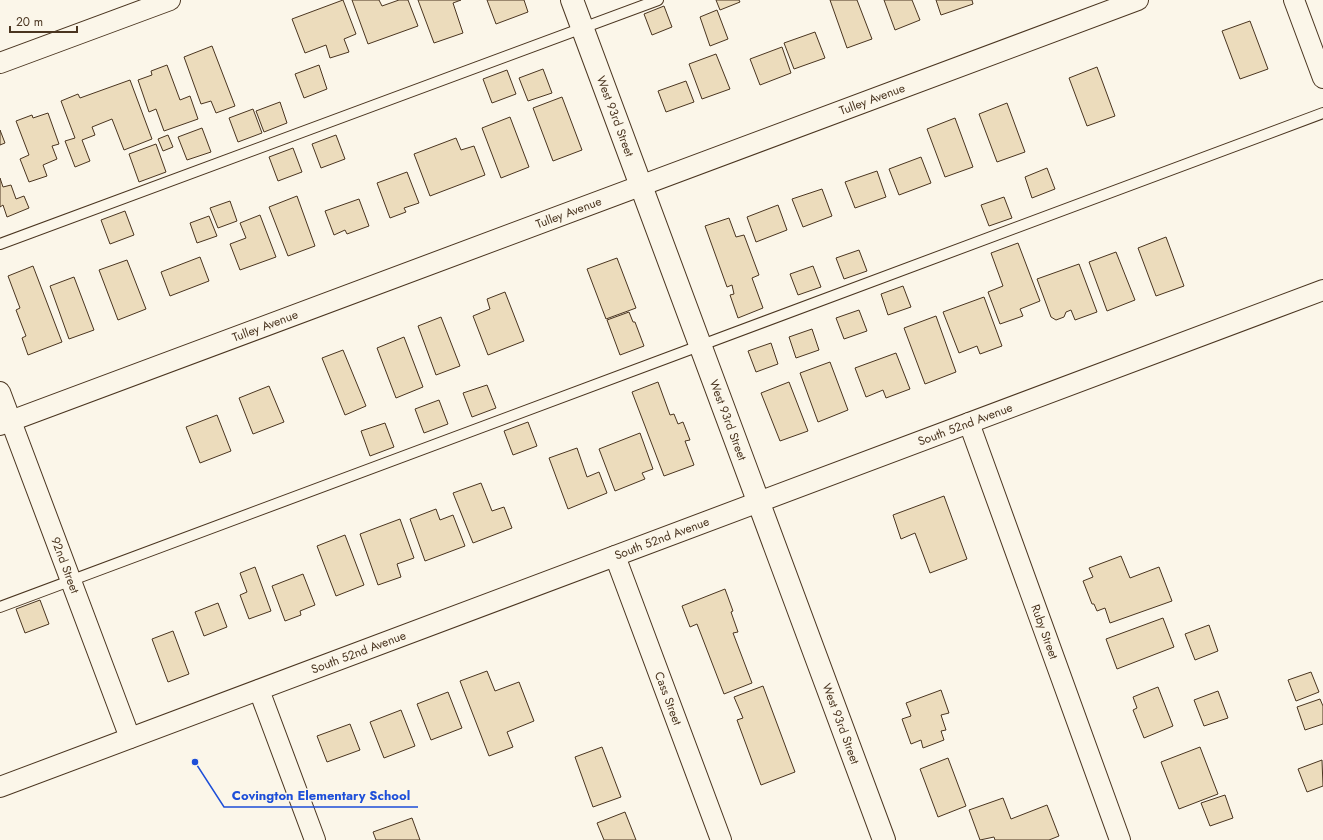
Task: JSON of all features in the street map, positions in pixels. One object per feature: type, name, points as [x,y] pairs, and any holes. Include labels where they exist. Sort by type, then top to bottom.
[{"type":"main road","name":"West 93rd Street","points":[[572,0],[884,840]]},
{"type":"street","points":[[0,63],[170,0]]},
{"type":"street","name":"Tulley Avenue","points":[[5,423],[1138,0]]},
{"type":"street","points":[[1294,0],[1323,78]]},
{"type":"street","name":"South 52nd Avenue","points":[[0,787],[1323,290]]},
{"type":"street","name":"92nd Street","points":[[0,392],[5,423],[70,580],[130,738]]},
{"type":"street","name":"Ruby Street","points":[[969,423],[1120,840]]},
{"type":"street","name":"Cass Street","points":[[616,556],[721,840]]},
{"type":"street","points":[[259,690],[315,840]]},
{"type":"lane","points":[[0,244],[658,0]]},
{"type":"lane","points":[[0,607],[1323,113]]},
{"type":"building","points":[[343,0],[356,34],[344,39],[349,52],[330,58],[326,45],[305,53],[292,19]]},
{"type":"building","points":[[352,0],[379,0],[382,6],[399,0],[408,0],[418,26],[368,44]]},
{"type":"building","points":[[418,0],[461,0],[453,3],[463,33],[434,43]]},
{"type":"building","points":[[487,0],[524,0],[528,12],[496,24]]},
{"type":"building","points":[[716,0],[739,0],[740,2],[720,10]]},
{"type":"building","points":[[830,0],[857,0],[872,39],[847,48]]},
{"type":"building","points":[[884,0],[912,0],[920,20],[895,30]]},
{"type":"building","points":[[936,0],[972,0],[973,4],[941,15]]},
{"type":"building","points":[[664,6],[672,27],[652,35],[644,14]]},
{"type":"building","points":[[717,10],[728,39],[710,46],[700,17]]},
{"type":"building","points":[[1250,21],[1268,69],[1240,79],[1222,31]]},
{"type":"building","points":[[815,32],[825,58],[794,69],[784,43]]},
{"type":"building","points":[[212,46],[235,106],[216,113],[211,101],[201,104],[184,57]]},
{"type":"building","points":[[782,47],[791,73],[760,85],[750,59]]},
{"type":"building","points":[[716,54],[730,89],[702,99],[689,64]]},
{"type":"building","points":[[167,65],[180,100],[190,96],[198,119],[164,131],[156,109],[149,112],[138,80],[152,75],[151,71]]},
{"type":"building","points":[[319,65],[327,89],[304,98],[295,74]]},
{"type":"building","points":[[1097,67],[1115,116],[1087,126],[1069,78]]},
{"type":"building","points":[[543,69],[552,93],[528,101],[519,78]]},
{"type":"building","points":[[507,70],[516,94],[492,103],[483,79]]},
{"type":"building","points":[[130,80],[152,139],[124,150],[112,119],[92,127],[95,135],[82,140],[90,161],[75,167],[65,141],[75,138],[61,101],[78,94],[80,98]]},
{"type":"building","points":[[686,81],[694,102],[666,112],[658,91]]},
{"type":"building","points":[[562,97],[582,150],[553,161],[533,108]]},
{"type":"building","points":[[280,102],[287,123],[264,132],[256,111]]},
{"type":"building","points":[[1007,103],[1025,152],[997,162],[979,114]]},
{"type":"building","points":[[253,109],[262,133],[238,142],[229,118]]},
{"type":"building","points":[[48,113],[59,144],[52,146],[57,159],[43,165],[47,176],[29,182],[20,159],[29,155],[16,121],[32,115],[33,118]]},
{"type":"building","points":[[510,117],[529,167],[501,178],[482,128]]},
{"type":"building","points":[[955,118],[973,167],[945,177],[927,129]]},
{"type":"building","points":[[202,128],[211,152],[187,160],[178,137]]},
{"type":"building","points":[[0,130],[5,143],[0,145]]},
{"type":"building","points":[[168,135],[173,147],[163,151],[158,139]]},
{"type":"building","points":[[336,135],[345,159],[321,168],[312,144]]},
{"type":"building","points":[[456,138],[461,150],[474,146],[485,175],[430,196],[414,154]]},
{"type":"building","points":[[156,144],[166,172],[139,182],[129,154]]},
{"type":"building","points":[[293,148],[302,172],[278,181],[269,157]]},
{"type":"building","points":[[921,157],[931,183],[899,195],[889,169]]},
{"type":"building","points":[[1047,168],[1055,189],[1032,198],[1025,177]]},
{"type":"building","points":[[877,171],[886,197],[855,208],[845,182]]},
{"type":"building","points":[[407,172],[419,203],[404,208],[406,212],[390,218],[377,183]]},
{"type":"building","points":[[0,178],[3,187],[11,185],[16,199],[24,196],[29,208],[7,217],[3,205],[0,207]]},
{"type":"building","points":[[822,189],[832,216],[803,227],[792,199]]},
{"type":"building","points":[[297,196],[315,246],[288,256],[269,207]]},
{"type":"building","points":[[1004,197],[1012,218],[989,226],[981,205]]},
{"type":"building","points":[[359,199],[369,226],[347,234],[345,230],[334,235],[325,211]]},
{"type":"building","points":[[230,201],[237,221],[218,228],[210,208]]},
{"type":"building","points":[[778,205],[787,230],[756,242],[747,217]]},
{"type":"building","points":[[125,211],[134,235],[110,244],[101,220]]},
{"type":"building","points":[[260,215],[276,257],[240,270],[230,244],[246,238],[240,223]]},
{"type":"building","points":[[209,216],[217,236],[197,243],[190,223]]},
{"type":"building","points":[[729,218],[736,237],[744,235],[759,275],[752,278],[763,308],[738,318],[730,295],[734,294],[732,285],[727,287],[705,226]]},
{"type":"building","points":[[1166,237],[1184,286],[1156,296],[1138,248]]},
{"type":"building","points":[[1018,243],[1040,301],[1020,309],[1023,316],[1000,324],[988,292],[1003,286],[991,253]]},
{"type":"building","points":[[859,250],[867,271],[844,279],[836,258]]},
{"type":"building","points":[[1116,252],[1135,300],[1107,311],[1089,262]]},
{"type":"building","points":[[200,257],[209,281],[170,296],[161,272]]},
{"type":"building","points":[[617,258],[636,308],[606,319],[587,269]]},
{"type":"building","points":[[127,260],[146,309],[118,320],[99,270]]},
{"type":"building","points":[[1079,264],[1097,312],[1075,320],[1071,310],[1066,312],[1064,317],[1056,320],[1051,317],[1037,279]]},
{"type":"building","points":[[33,266],[62,342],[28,355],[22,338],[26,336],[16,310],[20,308],[8,276]]},
{"type":"building","points":[[813,266],[821,287],[798,295],[790,274]]},
{"type":"building","points":[[74,277],[94,330],[69,339],[50,286]]},
{"type":"building","points":[[903,286],[911,307],[888,315],[881,294]]},
{"type":"building","points":[[505,292],[524,341],[488,355],[473,316],[490,309],[487,299]]},
{"type":"building","points":[[984,297],[1002,346],[980,354],[977,346],[959,353],[943,312]]},
{"type":"building","points":[[859,310],[867,331],[844,339],[836,318]]},
{"type":"building","points":[[629,312],[633,322],[635,322],[644,346],[620,355],[607,320]]},
{"type":"building","points":[[936,316],[956,372],[925,384],[904,328]]},
{"type":"building","points":[[441,317],[460,366],[436,375],[418,326]]},
{"type":"building","points":[[812,329],[819,350],[796,358],[789,337]]},
{"type":"building","points":[[404,337],[423,387],[396,398],[377,348]]},
{"type":"building","points":[[771,343],[778,364],[756,372],[748,351]]},
{"type":"building","points":[[343,350],[366,406],[345,415],[322,358]]},
{"type":"building","points":[[896,353],[910,389],[886,398],[883,390],[866,397],[855,368]]},
{"type":"building","points":[[830,362],[848,410],[818,422],[800,373]]},
{"type":"building","points":[[658,382],[670,415],[674,414],[678,424],[683,422],[690,440],[685,441],[694,465],[664,476],[632,392]]},
{"type":"building","points":[[789,382],[808,431],[780,441],[761,393]]},
{"type":"building","points":[[487,385],[496,408],[472,417],[463,393]]},
{"type":"building","points":[[269,386],[284,422],[253,434],[239,398]]},
{"type":"building","points":[[439,400],[448,424],[424,433],[415,409]]},
{"type":"building","points":[[217,415],[231,451],[200,463],[186,427]]},
{"type":"building","points":[[528,422],[537,446],[513,455],[504,431]]},
{"type":"building","points":[[385,423],[394,447],[370,456],[361,431]]},
{"type":"building","points":[[640,433],[653,469],[642,473],[645,479],[615,491],[599,449]]},
{"type":"building","points":[[577,448],[587,477],[599,472],[607,493],[568,509],[549,458]]},
{"type":"building","points":[[481,483],[492,511],[504,507],[512,528],[473,543],[453,493]]},
{"type":"building","points":[[944,496],[967,559],[930,573],[915,533],[901,539],[893,515]]},
{"type":"building","points":[[436,509],[440,520],[453,515],[465,546],[425,561],[410,519]]},
{"type":"building","points":[[400,519],[414,558],[397,564],[401,577],[378,585],[360,534]]},
{"type":"building","points":[[345,535],[364,585],[336,596],[317,546]]},
{"type":"building","points":[[1121,556],[1130,578],[1159,567],[1172,601],[1110,623],[1105,608],[1097,611],[1094,604],[1092,604],[1083,581],[1093,577],[1089,568]]},
{"type":"building","points":[[255,567],[271,611],[249,619],[240,595],[247,592],[240,573]]},
{"type":"building","points":[[303,574],[315,605],[300,611],[301,615],[285,621],[272,586]]},
{"type":"building","points":[[725,589],[733,611],[731,612],[738,632],[733,633],[752,683],[724,694],[697,624],[690,627],[682,606]]},
{"type":"building","points":[[40,600],[49,624],[25,633],[16,609]]},
{"type":"building","points":[[218,603],[227,627],[204,636],[195,612]]},
{"type":"building","points":[[1163,618],[1174,647],[1117,669],[1106,639]]},
{"type":"building","points":[[1209,625],[1218,651],[1195,660],[1185,634]]},
{"type":"building","points":[[173,631],[189,674],[168,682],[152,639]]},
{"type":"building","points":[[487,671],[495,691],[519,682],[534,721],[507,732],[513,747],[489,756],[460,681]]},
{"type":"building","points":[[1311,672],[1319,692],[1296,701],[1288,680]]},
{"type":"building","points":[[763,686],[795,772],[761,785],[737,720],[743,718],[734,697]]},
{"type":"building","points":[[1158,687],[1173,726],[1144,738],[1133,710],[1137,708],[1133,697]]},
{"type":"building","points":[[941,690],[949,713],[941,715],[946,730],[941,731],[944,740],[923,748],[921,740],[911,744],[902,719],[911,716],[906,703]]},
{"type":"building","points":[[1218,691],[1228,718],[1204,726],[1194,700]]},
{"type":"building","points":[[448,692],[462,728],[431,740],[417,704]]},
{"type":"building","points":[[1320,699],[1323,706],[1323,724],[1305,730],[1297,707]]},
{"type":"building","points":[[401,710],[415,746],[384,758],[370,722]]},
{"type":"building","points":[[350,724],[360,750],[327,762],[317,736]]},
{"type":"building","points":[[602,747],[621,797],[593,807],[575,757]]},
{"type":"building","points":[[1200,747],[1218,794],[1179,809],[1161,762]]},
{"type":"building","points":[[948,758],[966,806],[938,817],[920,769]]},
{"type":"building","points":[[1322,760],[1323,786],[1307,792],[1298,769]]},
{"type":"building","points":[[1225,795],[1233,818],[1210,826],[1201,803]]},
{"type":"building","points":[[1003,798],[1011,819],[1047,805],[1059,836],[1049,840],[995,840],[994,837],[980,840],[969,810]]},
{"type":"building","points":[[625,812],[636,840],[604,840],[597,823]]},
{"type":"building","points":[[412,818],[420,840],[376,840],[373,832]]},
{"type":"place","name":"Covington Elementary School","points":[[195,762]]}]
